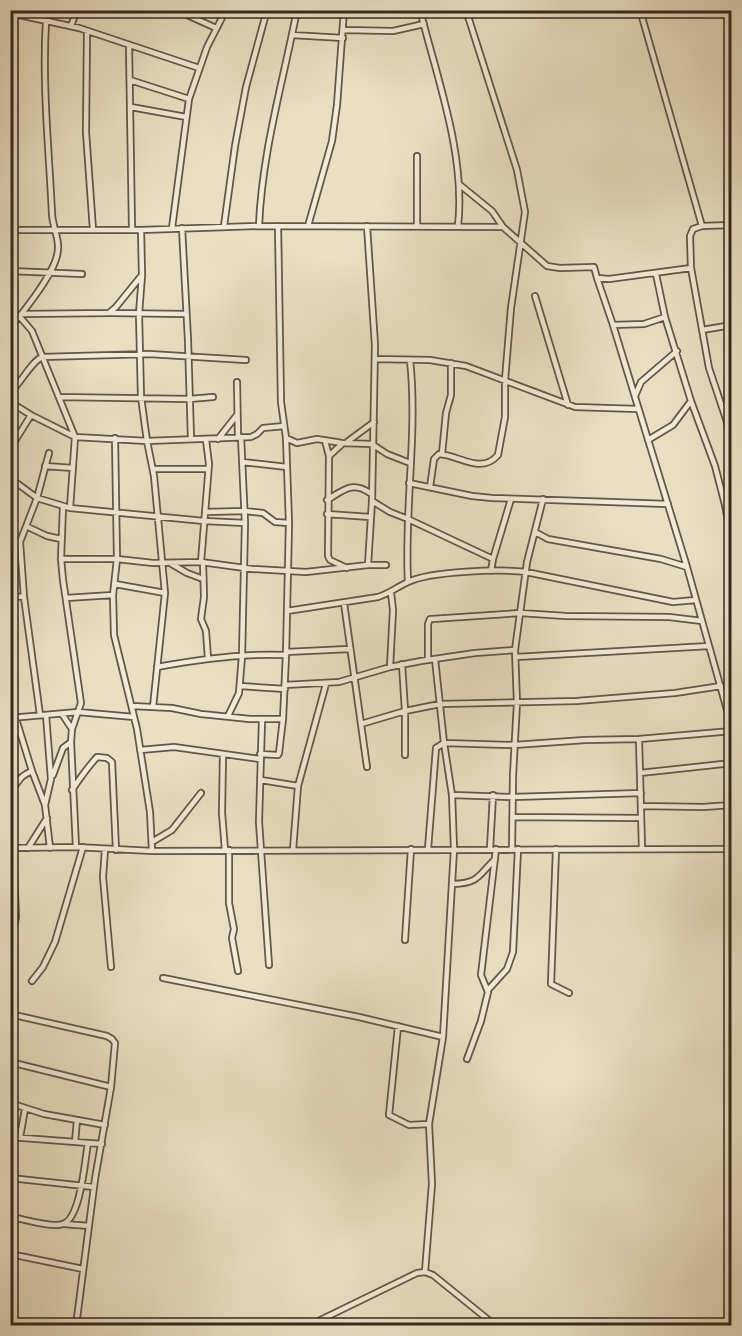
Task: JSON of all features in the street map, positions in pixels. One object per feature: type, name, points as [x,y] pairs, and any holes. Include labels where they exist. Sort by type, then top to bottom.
[{"type":"street","points":[[71,27],[77,10]]},
{"type":"street","points":[[176,10],[216,28]]},
{"type":"street","points":[[172,228],[189,99],[199,68],[226,10]]},
{"type":"street","points":[[224,226],[246,87],[267,10]]},
{"type":"street","points":[[259,226],[265,165],[278,93],[297,10]]},
{"type":"street","points":[[308,226],[332,141],[345,10]]},
{"type":"street","points":[[420,10],[447,113],[460,185],[458,226]]},
{"type":"street","points":[[430,487],[434,459],[442,454],[482,464],[497,457],[505,417],[505,380],[511,308],[525,212],[517,170],[466,10]]},
{"type":"street","points":[[640,10],[702,226]]},
{"type":"street","points":[[10,12],[87,31],[199,68]]},
{"type":"street","points":[[10,327],[22,315],[50,271],[56,260],[59,246],[52,213],[44,83],[46,21]]},
{"type":"street","points":[[344,30],[393,32],[424,24]]},
{"type":"street","points":[[87,31],[86,132],[93,230]]},
{"type":"street","points":[[292,35],[343,38]]},
{"type":"street","points":[[129,45],[132,229]]},
{"type":"street","points":[[130,80],[189,99]]},
{"type":"street","points":[[131,106],[186,117]]},
{"type":"street","points":[[417,156],[417,226]]},
{"type":"street","points":[[10,163],[12,230],[141,230],[224,226],[503,227]]},
{"type":"street","points":[[428,849],[436,748],[444,743],[514,745],[639,739],[732,730],[687,567],[594,267],[547,266],[503,227],[492,211],[460,185]]},
{"type":"street","points":[[732,225],[702,226],[693,229],[690,236],[691,268],[709,368],[729,418],[732,441]]},
{"type":"street","points":[[140,750],[174,747],[260,757],[279,753],[285,687],[289,523],[286,438],[281,402],[278,226]]},
{"type":"street","points":[[367,226],[375,358],[370,493],[372,501],[368,565]]},
{"type":"street","points":[[182,228],[191,439]]},
{"type":"street","points":[[141,230],[142,275],[139,314],[141,397],[166,562],[153,707]]},
{"type":"street","points":[[597,278],[620,279],[691,268]]},
{"type":"street","points":[[10,271],[82,273]]},
{"type":"street","points":[[656,274],[665,317],[691,401],[715,466],[732,542]]},
{"type":"street","points":[[109,312],[116,308],[142,275]]},
{"type":"street","points":[[535,296],[568,405]]},
{"type":"street","points":[[10,315],[109,312],[186,314]]},
{"type":"street","points":[[22,315],[32,331],[75,437],[70,508]]},
{"type":"street","points":[[613,325],[644,324],[665,317]]},
{"type":"street","points":[[702,330],[732,325]]},
{"type":"street","points":[[634,396],[641,382],[677,351]]},
{"type":"street","points":[[10,393],[25,377],[34,362],[42,357],[141,354],[246,360]]},
{"type":"street","points":[[375,358],[451,363],[505,380],[579,408],[638,409]]},
{"type":"street","points":[[408,582],[413,392],[410,360]]},
{"type":"street","points":[[442,454],[446,413],[451,395],[451,363]]},
{"type":"street","points":[[228,716],[238,697],[242,656],[245,511],[237,415],[237,382]]},
{"type":"street","points":[[59,397],[189,399],[213,397]]},
{"type":"street","points":[[648,440],[673,425],[691,401]]},
{"type":"street","points":[[10,402],[75,437],[147,441],[206,440],[256,435],[263,428],[284,426]]},
{"type":"street","points":[[10,449],[32,415]]},
{"type":"street","points":[[218,439],[237,415]]},
{"type":"street","points":[[329,456],[374,422]]},
{"type":"street","points":[[115,438],[117,559],[113,596],[114,635],[132,706],[140,750],[148,802],[152,851]]},
{"type":"street","points":[[286,438],[297,443],[314,439],[372,444],[387,454],[410,463]]},
{"type":"street","points":[[206,440],[208,469],[202,562],[204,597],[201,619],[206,631],[208,659]]},
{"type":"street","points":[[325,441],[329,456],[328,558],[347,568]]},
{"type":"street","points":[[49,453],[28,527],[20,543],[24,597],[51,779]]},
{"type":"street","points":[[242,462],[287,467]]},
{"type":"street","points":[[45,466],[73,468]]},
{"type":"street","points":[[153,469],[208,469]]},
{"type":"street","points":[[10,478],[37,498],[70,508],[245,523]]},
{"type":"street","points":[[409,483],[472,496],[668,504]]},
{"type":"street","points":[[327,500],[355,486],[360,486],[370,493]]},
{"type":"street","points":[[491,571],[511,499]]},
{"type":"street","points":[[467,1059],[481,1021],[488,990],[507,969],[513,952],[515,849],[513,796],[517,703],[515,650],[526,572],[543,499]]},
{"type":"street","points":[[372,501],[390,512],[493,559]]},
{"type":"street","points":[[725,505],[732,503]]},
{"type":"street","points":[[63,506],[61,559],[81,697],[81,706],[72,729],[71,742],[76,847]]},
{"type":"street","points":[[205,512],[245,511],[266,514],[275,522],[289,523]]},
{"type":"street","points":[[327,514],[370,517]]},
{"type":"street","points":[[28,527],[47,536],[61,538]]},
{"type":"street","points":[[536,532],[548,539],[661,559],[687,567]]},
{"type":"street","points":[[61,559],[202,562],[243,568],[319,572],[368,565],[386,565]]},
{"type":"street","points":[[166,562],[203,579]]},
{"type":"street","points":[[286,611],[344,603],[391,593],[408,582],[437,575],[491,571],[526,572],[673,602],[696,600]]},
{"type":"street","points":[[115,584],[165,593]]},
{"type":"street","points":[[390,667],[393,610],[391,593]]},
{"type":"street","points":[[10,596],[24,597]]},
{"type":"street","points":[[66,598],[113,596]]},
{"type":"street","points":[[344,603],[367,767]]},
{"type":"street","points":[[428,660],[430,619],[519,613],[664,616],[702,621]]},
{"type":"street","points":[[516,657],[709,646]]},
{"type":"street","points":[[158,667],[208,659],[349,649]]},
{"type":"street","points":[[240,686],[285,687],[326,684],[402,664],[476,653],[515,650]]},
{"type":"street","points":[[425,1272],[432,1184],[429,1124],[443,1036],[454,849],[452,795],[435,659]]},
{"type":"street","points":[[402,664],[405,755]]},
{"type":"street","points":[[293,850],[298,786],[326,684]]},
{"type":"street","points":[[361,724],[405,711],[440,704],[517,703],[666,694],[721,686]]},
{"type":"street","points":[[132,706],[172,708],[201,714],[262,720],[283,719]]},
{"type":"street","points":[[50,848],[45,805],[13,718],[78,712],[134,717]]},
{"type":"street","points":[[62,714],[72,729]]},
{"type":"street","points":[[262,720],[260,849],[269,964]]},
{"type":"street","points":[[639,739],[642,848]]},
{"type":"street","points":[[45,805],[60,752],[71,742]]},
{"type":"street","points":[[223,754],[222,813],[227,850],[229,903],[234,929],[232,938],[238,971]]},
{"type":"street","points":[[72,790],[97,757],[107,758],[112,762],[116,850]]},
{"type":"street","points":[[640,773],[732,763]]},
{"type":"street","points":[[10,790],[15,786],[19,777],[32,771]]},
{"type":"street","points":[[261,780],[298,786]]},
{"type":"street","points":[[152,842],[172,830],[201,793]]},
{"type":"street","points":[[452,795],[641,794]]},
{"type":"street","points":[[488,990],[481,975],[495,859],[493,795]]},
{"type":"street","points":[[641,806],[732,805]]},
{"type":"street","points":[[513,817],[641,818]]},
{"type":"street","points":[[28,849],[47,818]]},
{"type":"street","points":[[32,981],[43,966],[55,942],[83,847]]},
{"type":"street","points":[[10,948],[13,928],[12,848],[83,847],[152,851],[732,849]]},
{"type":"street","points":[[105,849],[103,877],[111,968]]},
{"type":"street","points":[[405,940],[411,849]]},
{"type":"street","points":[[556,849],[552,984],[569,993]]},
{"type":"street","points":[[453,884],[469,883],[477,879],[495,859]]},
{"type":"street","points":[[163,978],[443,1036]]},
{"type":"street","points":[[10,1014],[112,1039],[115,1048],[76,1326]]},
{"type":"street","points":[[398,1026],[389,1114],[409,1125],[429,1124]]},
{"type":"street","points":[[10,1062],[111,1087]]},
{"type":"street","points":[[10,1103],[25,1109],[105,1125]]},
{"type":"street","points":[[21,1137],[25,1109]]},
{"type":"street","points":[[75,1142],[77,1120]]},
{"type":"street","points":[[10,1137],[102,1144]]},
{"type":"street","points":[[64,1224],[74,1211],[81,1186],[88,1143]]},
{"type":"street","points":[[10,1178],[94,1187]]},
{"type":"street","points":[[10,1228],[13,1217],[50,1224],[89,1226]]},
{"type":"street","points":[[10,1254],[83,1269]]},
{"type":"street","points":[[308,1326],[417,1273],[425,1272],[433,1275],[496,1326]]}]
